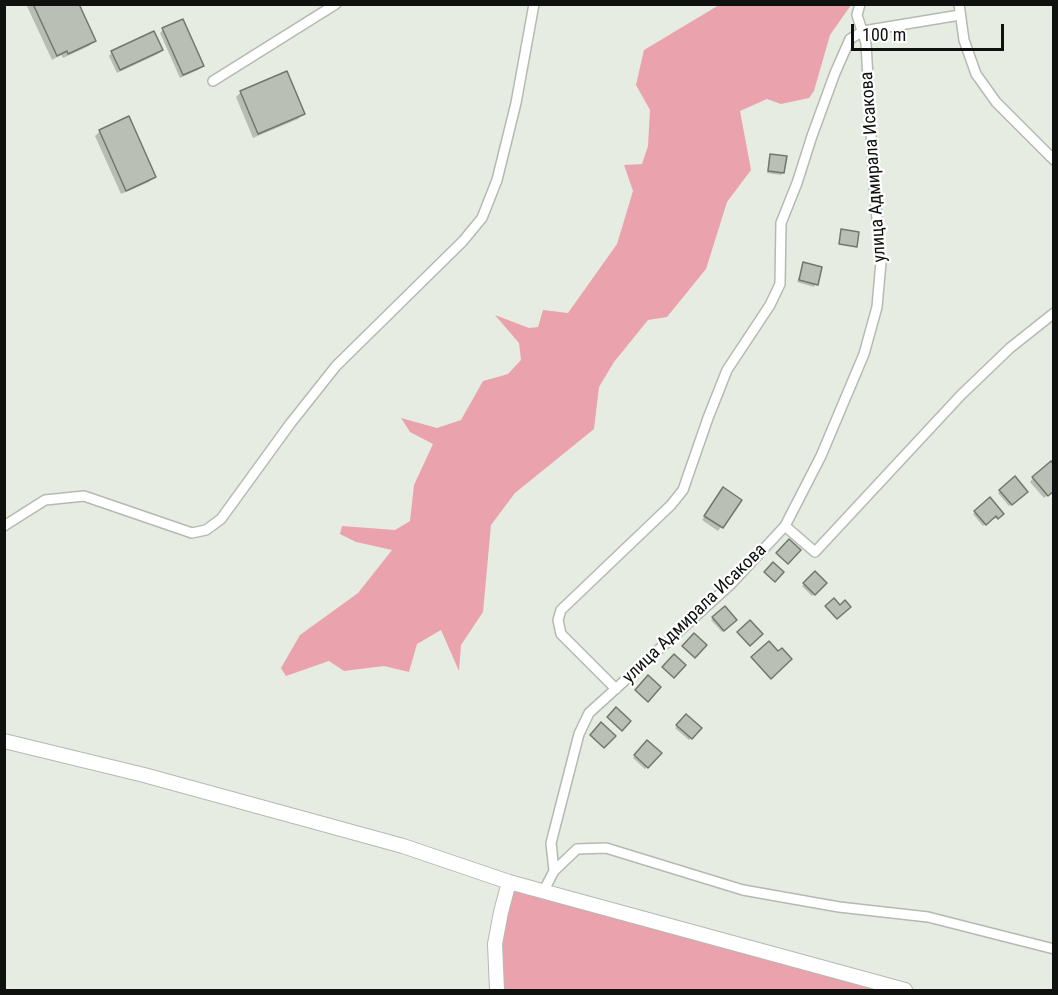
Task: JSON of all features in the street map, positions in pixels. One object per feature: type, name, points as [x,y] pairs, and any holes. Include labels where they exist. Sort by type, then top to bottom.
[{"type":"main road","points":[[4,741],[144,775],[392,843],[543,892],[905,990]]},
{"type":"main road","points":[[497,990],[495,944],[509,882]]},
{"type":"street","points":[[213,81],[336,4]]},
{"type":"street","points":[[4,526],[45,500],[84,496],[192,533],[206,530],[221,519],[290,424],[336,366],[463,241],[482,218],[497,180],[516,103],[534,4]]},
{"type":"street","name":"улица Адмирала Исакова","points":[[554,871],[551,843],[579,734],[589,713],[731,584],[785,526],[821,456],[864,354],[877,307],[881,262],[874,186],[866,42],[857,15],[860,4]]},
{"type":"street","points":[[959,4],[963,40],[976,74],[996,102],[1053,160]]},
{"type":"street","points":[[616,689],[561,634],[558,620],[561,610],[671,505],[683,490],[727,370],[770,305],[780,284],[781,223],[835,73],[850,39],[862,31],[960,15]]},
{"type":"street","points":[[785,526],[815,552],[961,395],[1010,348],[1053,313]]},
{"type":"street","points":[[543,892],[554,871],[577,849],[606,848],[743,890],[839,907],[928,917],[1053,948]]},
{"type":"shaded area","points":[[719,5],[851,5],[830,35],[814,91],[809,98],[781,104],[767,99],[740,111],[751,170],[727,202],[706,269],[667,317],[648,320],[614,362],[599,387],[594,429],[515,493],[491,525],[483,612],[461,645],[459,671],[441,630],[417,644],[409,672],[384,666],[344,671],[329,661],[286,676],[281,668],[300,635],[358,593],[392,550],[356,542],[340,534],[342,526],[395,530],[410,521],[414,485],[433,444],[410,432],[401,418],[437,428],[461,420],[483,381],[508,374],[521,360],[519,343],[495,315],[529,328],[538,327],[543,310],[568,313],[617,244],[633,191],[624,165],[642,164],[648,146],[650,110],[636,85],[644,50]]},
{"type":"shaded area","points":[[510,886],[893,990],[500,990],[497,944]]},
{"type":"building","points":[[33,4],[79,4],[96,41],[68,54],[67,51],[57,56]]},
{"type":"building","points":[[183,19],[204,66],[183,75],[162,28]]},
{"type":"building","points":[[154,31],[163,50],[120,70],[111,51]]},
{"type":"building","points":[[287,71],[305,114],[258,134],[240,91]]},
{"type":"building","points":[[129,116],[156,177],[126,191],[99,130]]},
{"type":"building","points":[[770,154],[787,156],[784,173],[768,171]]},
{"type":"building","points":[[841,229],[859,232],[857,247],[839,244]]},
{"type":"building","points":[[803,262],[822,267],[818,285],[799,280]]},
{"type":"building","points":[[1051,461],[1054,465],[1054,491],[1048,496],[1032,477]]},
{"type":"building","points":[[1015,476],[1028,492],[1012,505],[999,490]]},
{"type":"building","points":[[723,487],[742,500],[723,528],[704,516]]},
{"type":"building","points":[[990,497],[1004,514],[998,519],[996,516],[986,525],[974,511]]},
{"type":"building","points":[[789,539],[801,550],[788,564],[776,553]]},
{"type":"building","points":[[773,562],[784,572],[775,582],[764,572]]},
{"type":"building","points":[[815,571],[827,583],[815,595],[803,583]]},
{"type":"building","points":[[834,598],[840,605],[845,600],[851,607],[837,619],[825,606]]},
{"type":"building","points":[[725,606],[737,620],[724,631],[712,617]]},
{"type":"building","points":[[750,620],[763,634],[750,646],[737,632]]},
{"type":"building","points":[[694,633],[707,645],[695,658],[682,646]]},
{"type":"building","points":[[769,641],[778,651],[782,648],[792,659],[771,679],[751,657]]},
{"type":"building","points":[[674,654],[686,665],[674,678],[662,667]]},
{"type":"building","points":[[648,675],[661,687],[648,702],[635,690]]},
{"type":"building","points":[[616,707],[631,721],[622,731],[607,717]]},
{"type":"building","points":[[686,714],[702,728],[692,739],[676,725]]},
{"type":"building","points":[[601,722],[616,736],[604,748],[590,735]]},
{"type":"building","points":[[647,740],[662,753],[648,768],[634,755]]}]
